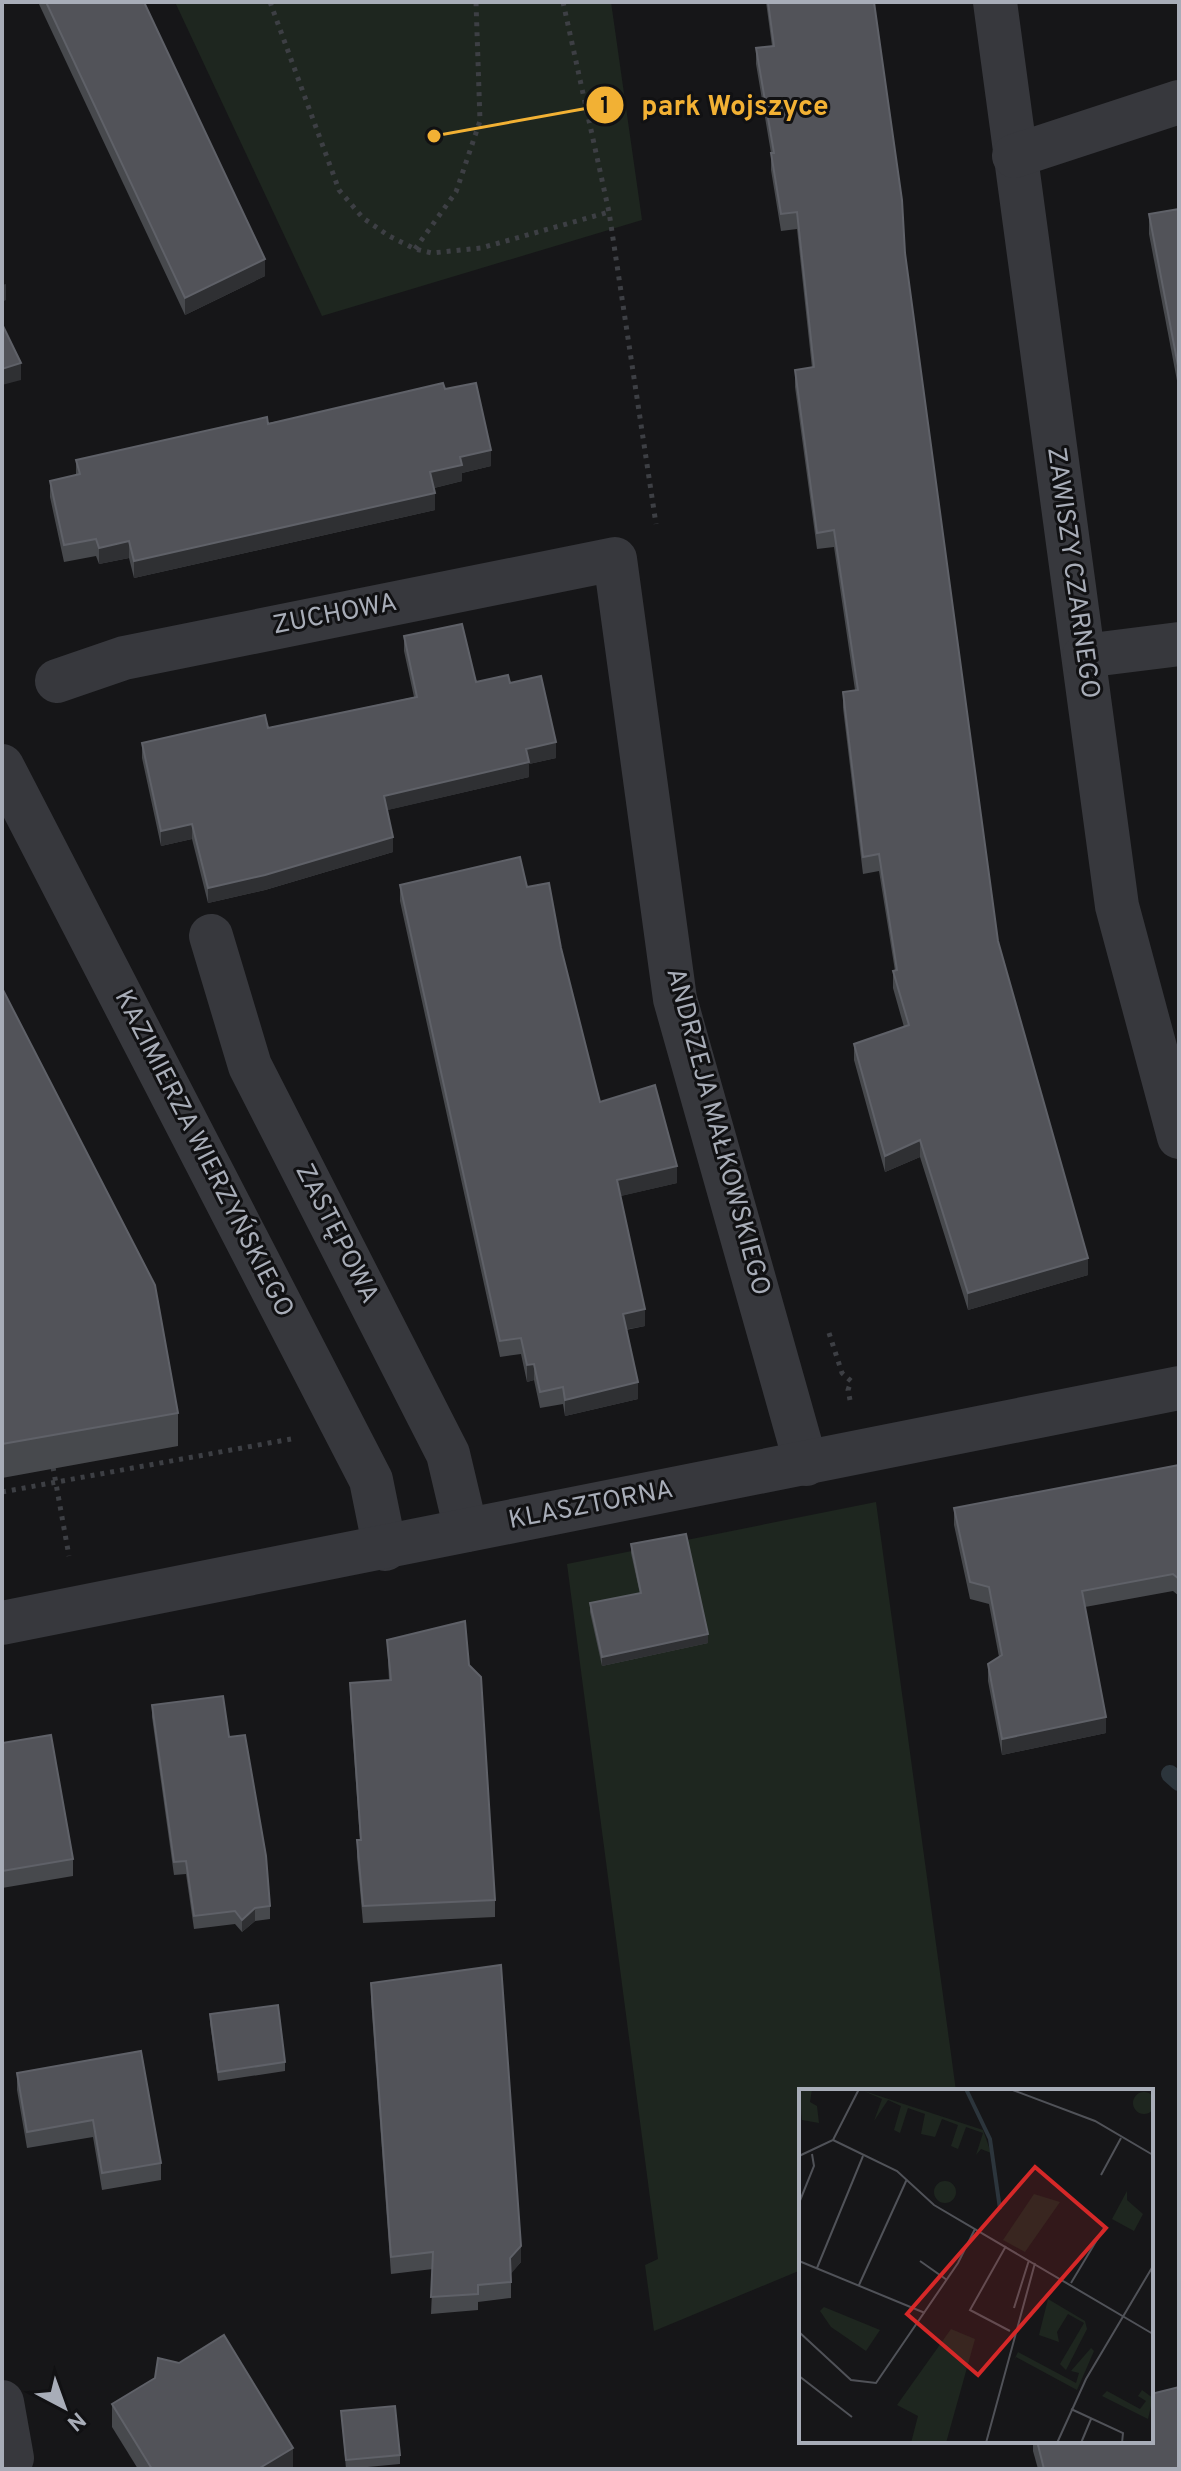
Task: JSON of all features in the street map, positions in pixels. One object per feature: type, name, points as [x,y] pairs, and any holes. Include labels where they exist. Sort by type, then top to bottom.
[{"type":"street","name":"ZAWISZY CZARNEGO","points":[[995,2],[1117,906],[1179,1137]]},
{"type":"street","points":[[1014,156],[1179,102]]},
{"type":"street","name":"ZUCHOWA","points":[[57,681],[124,658],[615,559]]},
{"type":"street","name":"ANDRZEJA MAŁKOWSKIEGO","points":[[615,559],[675,999],[806,1464]]},
{"type":"street","points":[[1084,656],[1179,644]]},
{"type":"street","name":"KAZIMIERZA WIERZYŃSKIEGO","points":[[2,766],[371,1480],[385,1549]]},
{"type":"street","name":"ZASTĘPOWA","points":[[211,936],[250,1066],[448,1454],[466,1530]]},
{"type":"street","name":"KLASZTORNA","points":[[2,1623],[385,1549],[466,1530],[1179,1388]]},
{"type":"street","points":[[2,2402],[12,2458]]},
{"type":"path","points":[[270,2],[339,190],[363,218],[415,249],[432,253],[481,248],[609,212]]},
{"type":"path","points":[[415,249],[456,192],[480,121],[476,2]]},
{"type":"path","points":[[2,1492],[301,1437]]},
{"type":"path","points":[[53,1467],[69,1558]]},
{"type":"shaded area","points":[[175,2],[611,2],[642,220],[322,316]]},
{"type":"shaded area","points":[[876,1502],[956,2089],[799,2089],[799,2271],[654,2331],[645,2265],[658,2259],[567,1564]]},
{"type":"building","points":[[46,2],[144,2],[265,259],[185,298]]},
{"type":"building","points":[[768,2],[874,2],[998,941],[1088,1258],[968,1293],[920,1140],[885,1156],[854,1044],[909,1025],[893,971],[897,970],[879,854],[863,857],[843,692],[858,690],[834,530],[817,533],[795,370],[814,367],[797,212],[781,214],[756,48],[774,46]]},
{"type":"building","points":[[1179,209],[1179,371],[1149,214]]},
{"type":"building","points":[[2,324],[21,363],[2,369]]},
{"type":"building","points":[[443,383],[445,389],[476,383],[491,450],[460,457],[462,465],[430,472],[435,493],[134,561],[129,541],[99,548],[96,539],[64,545],[50,481],[80,474],[76,460],[267,417],[268,424]]},
{"type":"building","points":[[462,624],[476,682],[508,675],[510,683],[541,676],[556,742],[526,749],[529,762],[384,796],[393,837],[265,875],[208,888],[192,824],[161,831],[142,743],[265,715],[268,728],[417,697],[404,636]]},
{"type":"building","points":[[520,857],[527,887],[549,883],[561,948],[600,1102],[655,1085],[677,1166],[617,1180],[645,1309],[623,1314],[638,1382],[565,1400],[563,1387],[540,1392],[534,1364],[527,1365],[521,1338],[500,1341],[400,885]]},
{"type":"building","points":[[2,988],[155,1285],[178,1413],[2,1444]]},
{"type":"building","points":[[1179,1465],[1179,1579],[1173,1574],[1082,1591],[1106,1717],[1002,1739],[988,1664],[1002,1655],[989,1587],[970,1582],[954,1508]]},
{"type":"building","points":[[686,1534],[708,1634],[602,1657],[590,1603],[641,1593],[631,1544]]},
{"type":"building","points":[[465,1621],[469,1665],[481,1677],[495,1900],[363,1906],[350,1683],[391,1680],[387,1640]]},
{"type":"building","points":[[223,1696],[229,1737],[245,1735],[266,1856],[270,1906],[255,1908],[242,1920],[235,1911],[194,1916],[186,1861],[174,1862],[152,1705]]},
{"type":"building","points":[[51,1735],[73,1859],[2,1871],[2,1743]]},
{"type":"building","points":[[501,1965],[521,2246],[510,2258],[511,2282],[478,2285],[478,2294],[431,2297],[433,2252],[391,2257],[371,1983]]},
{"type":"building","points":[[278,2005],[285,2062],[218,2072],[210,2014]]},
{"type":"building","points":[[141,2051],[161,2163],[102,2173],[93,2120],[27,2132],[17,2073]]},
{"type":"building","points":[[224,2335],[293,2448],[258,2469],[152,2469],[112,2404],[155,2378],[158,2358],[179,2363]]},
{"type":"building","points":[[1179,2387],[1179,2469],[1044,2469],[1038,2443],[1153,2443],[1153,2394]]},
{"type":"building","points":[[395,2406],[400,2455],[346,2460],[341,2411]]},
{"type":"waterway","points":[[1170,1774],[1179,1782]]},
{"type":"place","name":"park Wojszyce","points":[[434,136]]}]
